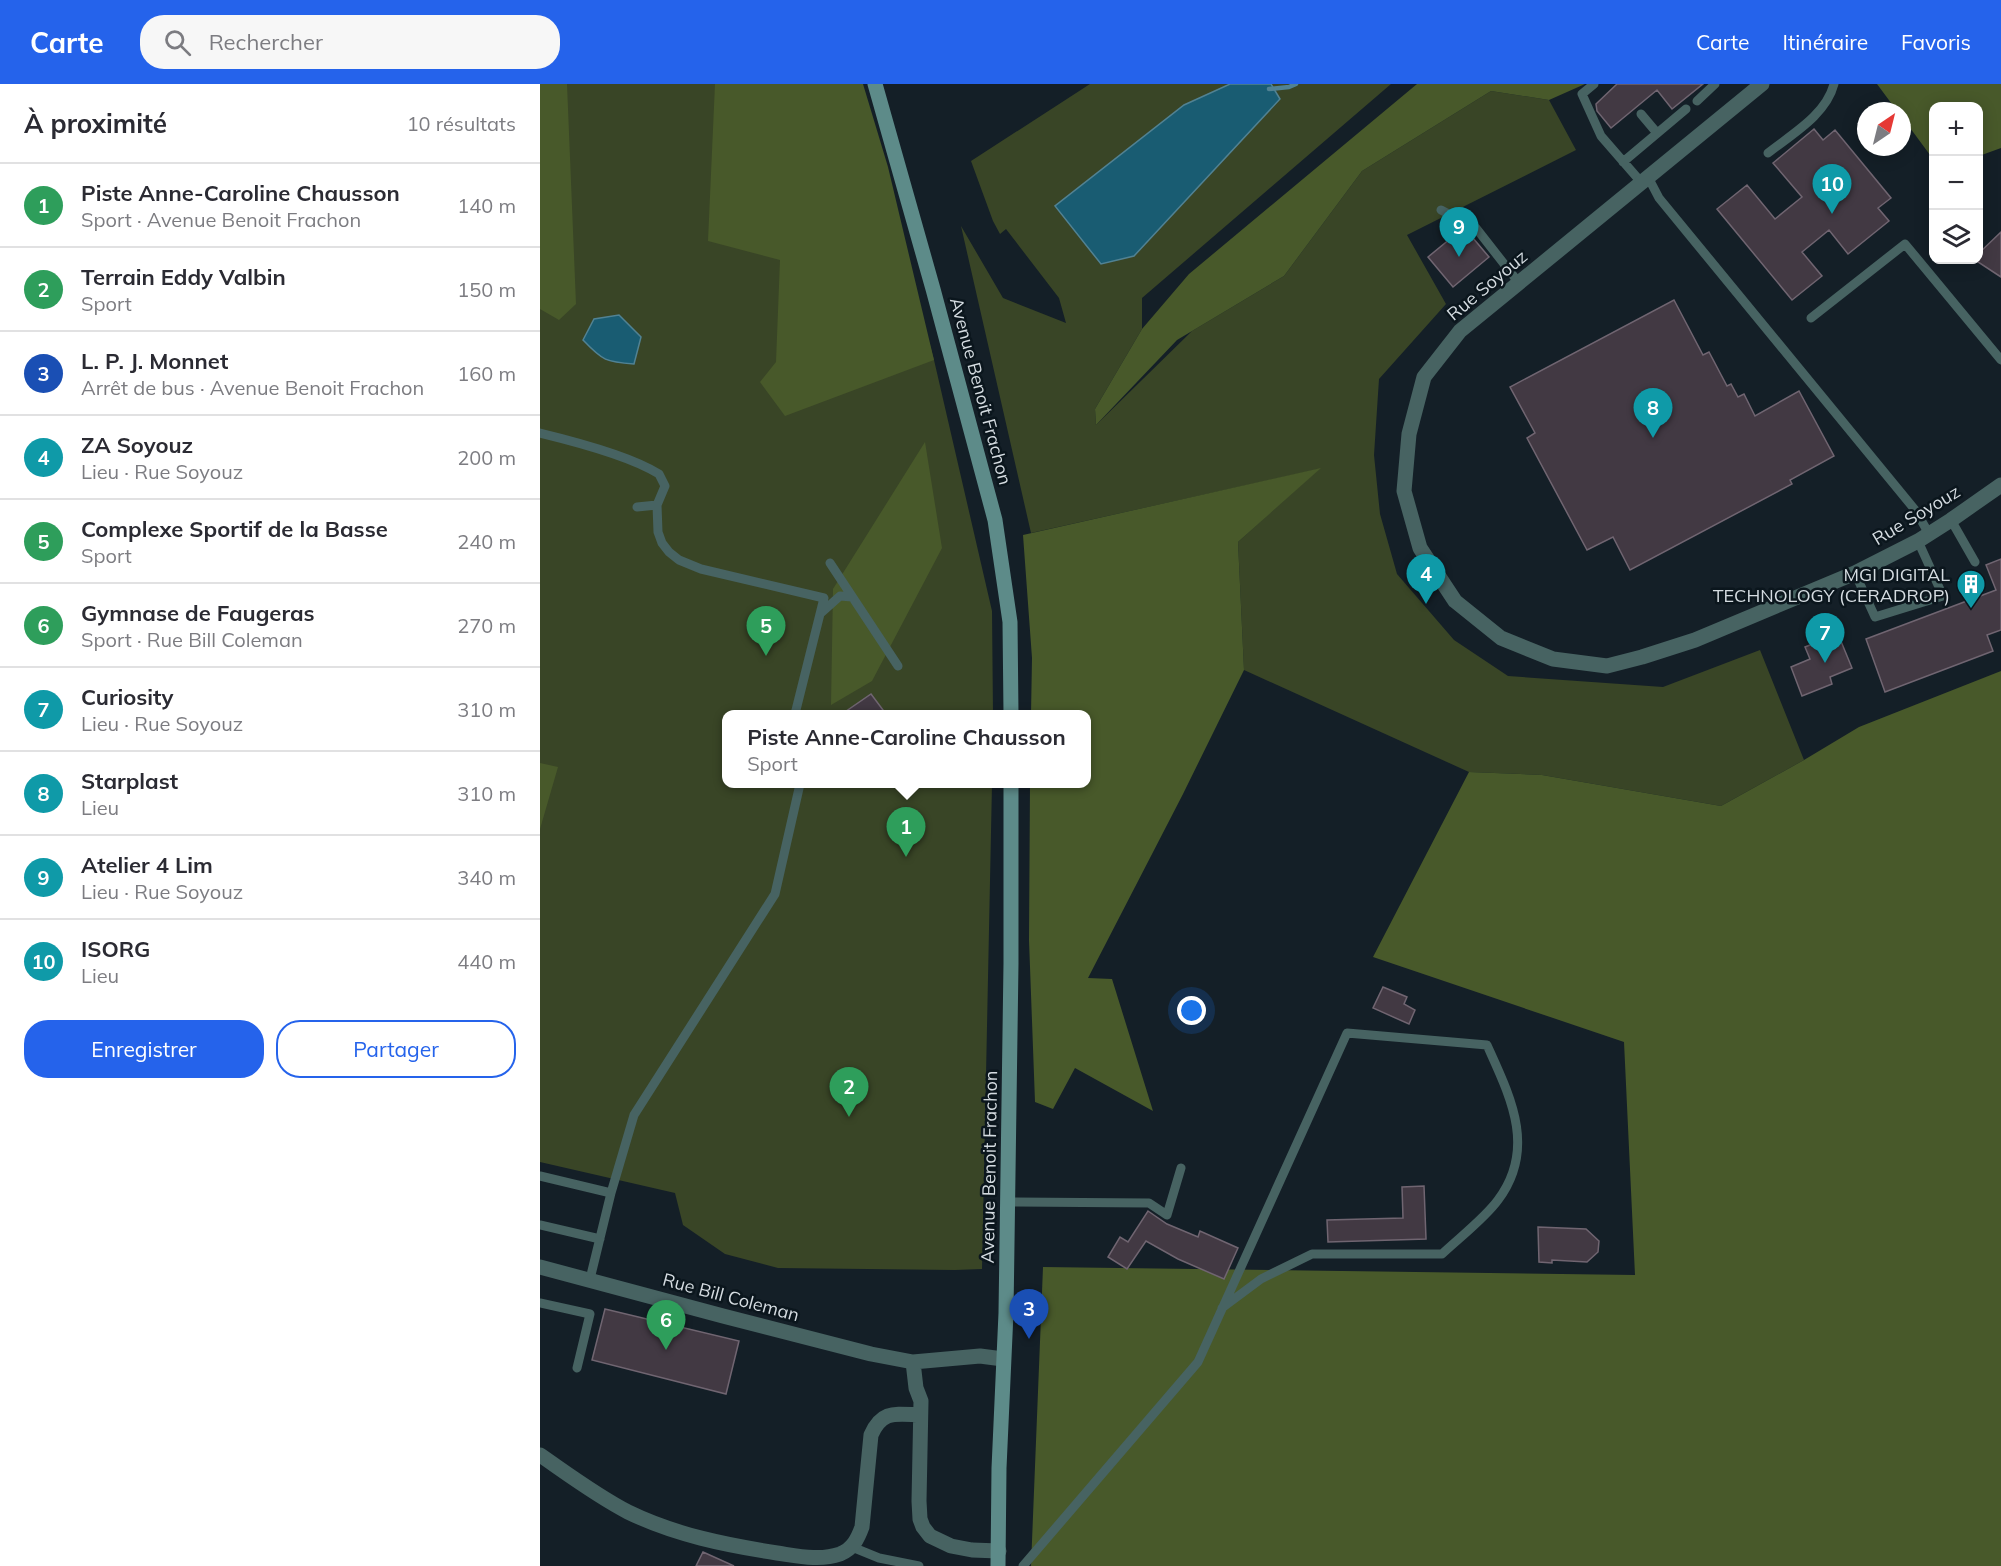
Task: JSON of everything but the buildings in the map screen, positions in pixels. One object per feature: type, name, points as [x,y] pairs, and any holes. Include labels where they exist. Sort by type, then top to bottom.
[{"type":"main road","name":"Avenue Benoit Frachon","points":[[875,84],[995,520],[1010,622],[1011,710]]},
{"type":"main road","name":"Avenue Benoit Frachon","points":[[999,1558],[1008,1202],[1011,788]]},
{"type":"street","name":"Rue Soyouz","points":[[1762,84],[1460,331],[1424,377],[1409,434],[1404,491],[1420,548],[1455,601],[1501,638],[1553,659],[1607,666],[1695,640],[1855,573],[1923,537],[2001,485]]},
{"type":"street","name":"Rue Bill Coleman","points":[[540,1267],[723,1317],[871,1354],[913,1362],[980,1356],[1003,1359]]},
{"type":"street","points":[[913,1362],[916,1388],[921,1401],[919,1501],[923,1527],[930,1536],[951,1546],[999,1558]]},
{"type":"street","points":[[540,1455],[628,1512],[668,1528],[712,1542],[808,1558],[826,1557],[842,1554],[852,1547],[862,1527],[871,1436],[875,1425],[882,1417],[892,1414],[920,1415]]},
{"type":"lane","points":[[1594,84],[1582,94],[1601,136],[1623,162],[1645,180],[1916,511],[1942,596],[1875,617],[1855,573]]},
{"type":"lane","points":[[1697,100],[1715,84]]},
{"type":"lane","points":[[1768,153],[1814,117],[1832,93],[1834,84]]},
{"type":"lane","points":[[1623,162],[1686,108]]},
{"type":"lane","points":[[1641,114],[1657,133]]},
{"type":"lane","points":[[1441,210],[1476,228],[1519,283]]},
{"type":"lane","points":[[1811,318],[1905,244],[2001,360]]},
{"type":"lane","points":[[540,433],[570,440],[654,470],[663,479],[665,486],[657,505],[658,532],[662,543],[679,560],[701,569],[824,598],[796,710]]},
{"type":"lane","points":[[637,507],[657,505]]},
{"type":"lane","points":[[1951,520],[1975,562]]},
{"type":"lane","points":[[830,563],[898,666]]},
{"type":"lane","points":[[819,615],[840,596],[852,597]]},
{"type":"lane","points":[[590,1279],[611,1193],[634,1116],[775,894],[799,788]]},
{"type":"lane","points":[[1023,1566],[1198,1362],[1221,1308],[1347,1033],[1488,1045],[1514,1111],[1518,1140],[1514,1174],[1498,1201],[1442,1254],[1312,1254],[1261,1279],[1221,1308]]},
{"type":"lane","points":[[1008,1202],[1149,1203],[1167,1215],[1181,1168]]},
{"type":"lane","points":[[540,1176],[611,1193]]},
{"type":"lane","points":[[540,1225],[600,1239]]},
{"type":"lane","points":[[540,1303],[590,1314],[577,1368]]},
{"type":"lane","points":[[852,1547],[879,1558],[919,1566]]},
{"type":"green space","points":[[540,84],[859,84],[934,360],[992,611],[993,710],[722,710],[722,788],[992,788],[982,1269],[778,1268],[725,1254],[683,1225],[675,1193],[540,1162]]},
{"type":"green space","points":[[540,84],[567,84],[576,304],[559,320],[540,309]]},
{"type":"green space","points":[[715,84],[863,84],[888,167],[934,360],[785,416],[760,382],[776,362],[780,260],[708,241]]},
{"type":"green space","points":[[1090,84],[1391,84],[1142,298],[1142,329],[1095,409],[1096,425],[1192,331],[1284,276],[1362,171],[1491,91],[1549,100],[1576,150],[1407,235],[1446,304],[1379,379],[1374,455],[1380,514],[1397,574],[1454,640],[1508,676],[1663,687],[1760,650],[1804,760],[1721,806],[1542,775],[1469,772],[1244,670],[1238,542],[1319,469],[1031,533],[961,226],[1003,298],[1066,323],[1059,298],[1006,229],[1000,234],[971,161]]},
{"type":"green space","points":[[1417,84],[1585,84],[1549,100],[1491,91],[1362,171],[1284,276],[1177,340],[1096,425],[1095,409],[1142,329],[1189,274]]},
{"type":"green space","points":[[1877,84],[2001,84],[2001,148],[1983,155],[1983,102],[1929,102],[1929,154],[1911,129],[1911,102],[1890,102]]},
{"type":"green space","points":[[925,442],[942,548],[872,681],[831,705],[833,589]]},
{"type":"green space","points":[[1321,468],[1238,542],[1244,670],[1088,978],[1112,979],[1153,1111],[1075,1068],[1053,1109],[1035,1102],[1029,940],[1030,788],[1091,788],[1091,710],[1031,710],[1032,658],[1023,535]]},
{"type":"green space","points":[[2001,671],[2001,1566],[1031,1566],[1043,1267],[1635,1275],[1624,1042],[1373,957],[1469,772],[1542,775],[1721,806],[1859,727]]},
{"type":"green space","points":[[540,763],[558,767],[540,829]]},
{"type":"water","points":[[1230,84],[1271,84],[1280,99],[1134,256],[1101,264],[1055,206],[1184,105]]},
{"type":"water","points":[[619,315],[641,337],[634,364],[606,359],[583,340],[594,319]]},
{"type":"waterway","points":[[1269,89],[1296,84]]},
{"type":"place","name":"ISORG","points":[[1832,214]]},
{"type":"place","name":"Atelier 4 Lim","points":[[1459,257]]},
{"type":"place","name":"Starplast","points":[[1653,438]]},
{"type":"place","name":"ZA Soyouz","points":[[1426,604]]},
{"type":"place","name":"MGI DIGITAL TECHNOLOGY (CERADROP)","points":[[1971,610]]},
{"type":"place","name":"Complexe Sportif de la Basse","points":[[766,656]]},
{"type":"place","name":"Curiosity","points":[[1825,663]]},
{"type":"place","name":"Piste Anne-Caroline Chausson","points":[[906,857]]},
{"type":"place","name":"Terrain Eddy Valbin","points":[[849,1117]]},
{"type":"place","name":"L. P. J. Monnet","points":[[1029,1339]]},
{"type":"place","name":"Gymnase de Faugeras","points":[[666,1350]]}]
